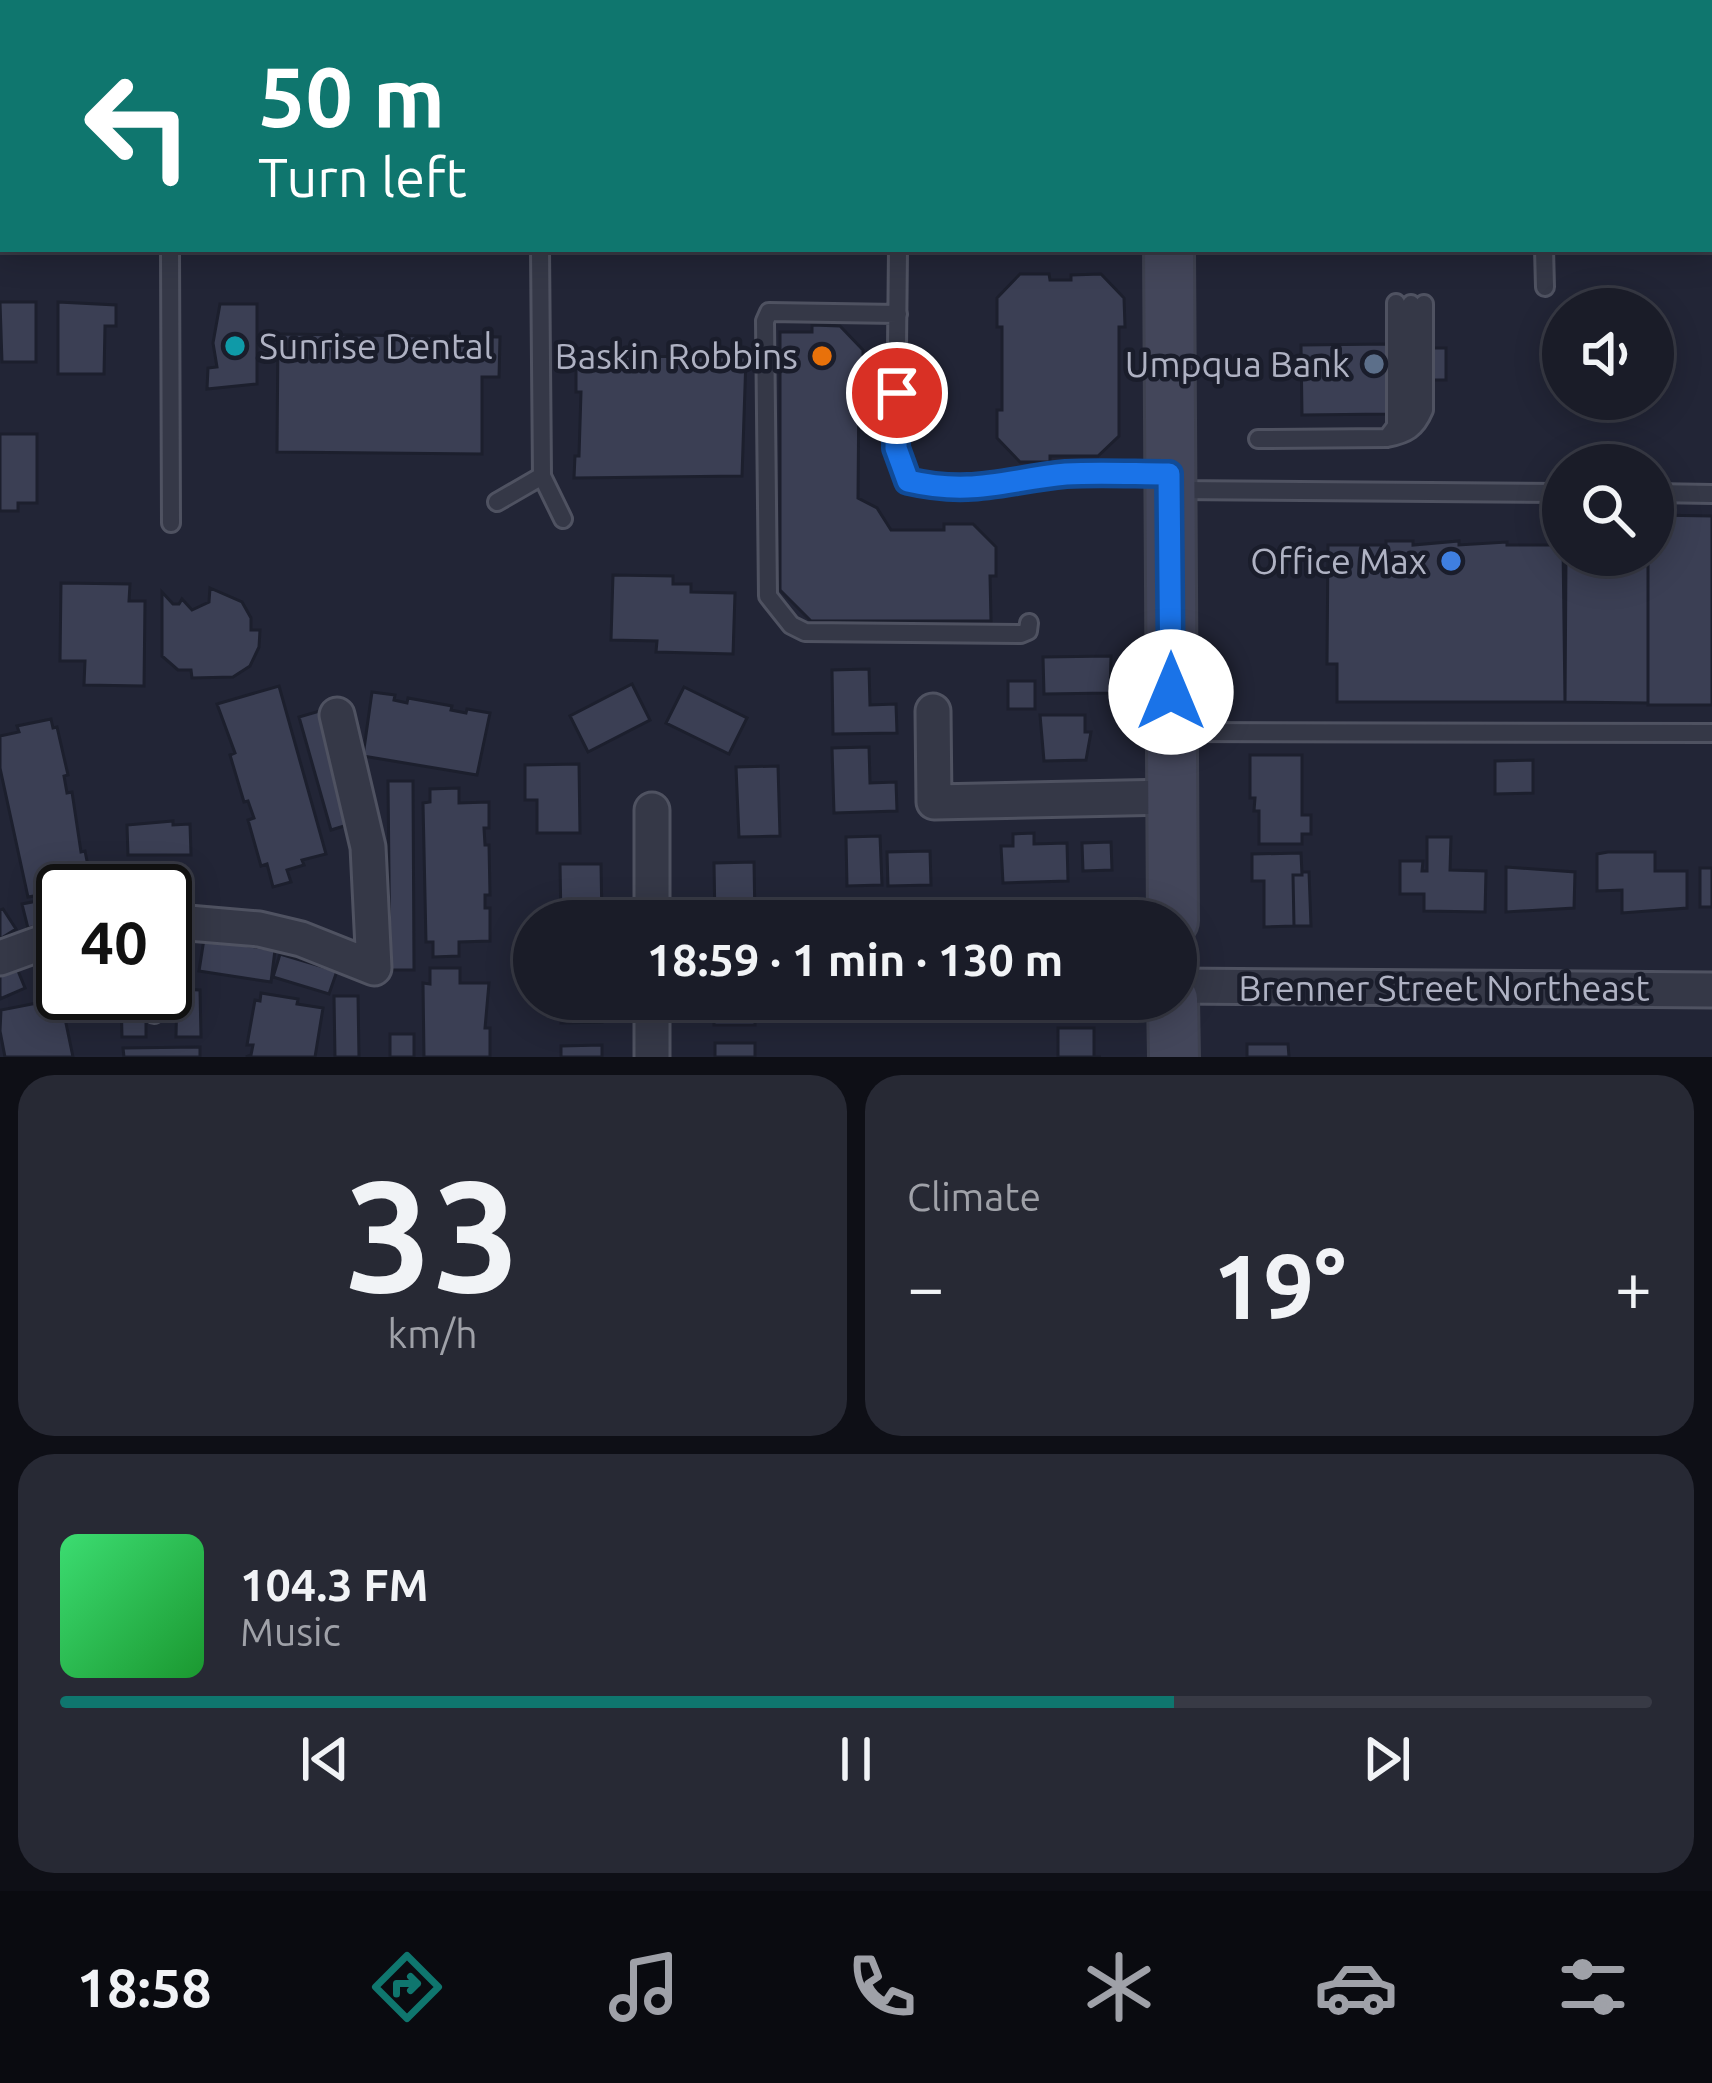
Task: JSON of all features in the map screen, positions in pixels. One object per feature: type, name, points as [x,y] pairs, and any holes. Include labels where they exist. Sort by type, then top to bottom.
[{"type":"street","points":[[1168,252],[1172,900]]},
{"type":"street","points":[[933,711],[934,802],[1171,797]]},
{"type":"street","points":[[192,923],[301,938],[374,968],[368,847],[337,715]]},
{"type":"street","points":[[652,810],[652,900]]},
{"type":"street","points":[[0,958],[36,945]]},
{"type":"street","name":"Brenner Street Northeast","points":[[1197,986],[1712,990]]},
{"type":"street","points":[[652,1020],[652,1057]]},
{"type":"street","points":[[1173,1020],[1174,1057]]},
{"type":"lane","points":[[170,252],[171,523]]},
{"type":"lane","points":[[540,252],[542,476],[563,519]]},
{"type":"lane","points":[[898,252],[896,448],[908,481],[939,488],[1002,487],[1067,474],[1170,482],[1542,492]]},
{"type":"lane","points":[[1544,252],[1545,287]]},
{"type":"lane","points":[[1258,439],[1387,438],[1418,426],[1424,410],[1410,304],[1396,426],[1387,438]]},
{"type":"lane","points":[[898,314],[769,312],[765,320],[768,596],[790,625],[806,632],[1022,634],[1029,623]]},
{"type":"lane","points":[[497,502],[542,476]]},
{"type":"lane","points":[[1674,493],[1712,494]]},
{"type":"lane","points":[[1171,732],[1712,733]]},
{"type":"building","points":[[1020,274],[1071,280],[1071,275],[1101,274],[1124,298],[1125,327],[1119,327],[1119,436],[1098,456],[1050,456],[1050,462],[1020,462],[997,438],[997,410],[1002,410],[1002,327],[997,327],[997,298]]},
{"type":"building","points":[[0,302],[36,302],[36,362],[2,362]]},
{"type":"building","points":[[58,302],[116,305],[116,326],[105,326],[104,374],[58,374]]},
{"type":"building","name":"Sunrise Dental","points":[[220,304],[257,304],[257,384],[207,389],[208,368],[217,367],[213,343]]},
{"type":"building","points":[[812,325],[840,326],[863,350],[858,498],[877,508],[891,530],[944,530],[944,524],[973,524],[996,547],[996,576],[990,576],[991,621],[811,621],[780,590],[780,332],[812,332]]},
{"type":"building","points":[[278,334],[500,337],[499,377],[482,377],[482,454],[277,452]]},
{"type":"building","name":"Umpqua Bank","points":[[1389,344],[1389,348],[1446,348],[1446,380],[1389,380],[1388,414],[1302,415],[1301,345]]},
{"type":"building","points":[[576,356],[746,357],[742,476],[574,478],[581,392],[576,392]]},
{"type":"building","points":[[0,434],[37,434],[37,503],[18,503],[18,511],[0,511]]},
{"type":"building","points":[[1674,515],[1712,516],[1712,705],[1648,705],[1648,576],[1674,576]]},
{"type":"building","points":[[1386,541],[1413,541],[1413,545],[1459,541],[1459,545],[1542,545],[1542,576],[1563,576],[1565,702],[1337,702],[1337,664],[1327,664],[1328,545],[1386,545]]},
{"type":"building","points":[[613,575],[673,576],[673,584],[691,584],[691,592],[735,593],[733,654],[656,652],[657,641],[611,640]]},
{"type":"building","points":[[1566,576],[1648,576],[1648,703],[1565,702]]},
{"type":"building","points":[[61,583],[130,584],[129,601],[145,601],[144,686],[84,685],[85,661],[60,661]]},
{"type":"building","points":[[210,588],[242,602],[251,618],[251,630],[260,630],[250,666],[233,677],[192,678],[191,670],[178,670],[162,656],[162,592],[173,604],[182,599],[192,610],[209,602]]},
{"type":"building","points":[[1111,656],[1110,693],[1044,694],[1043,657]]},
{"type":"building","points":[[869,669],[870,705],[896,704],[897,733],[833,734],[832,670]]},
{"type":"building","points":[[1008,681],[1035,681],[1035,709],[1008,709]]},
{"type":"building","points":[[632,684],[650,720],[588,752],[570,716]]},
{"type":"building","points":[[279,686],[326,854],[302,860],[304,865],[287,870],[291,882],[273,887],[267,864],[261,866],[248,820],[254,818],[248,801],[244,802],[230,755],[235,753],[217,704]]},
{"type":"building","points":[[684,687],[747,718],[729,754],[666,723]]},
{"type":"building","points":[[372,692],[395,695],[394,700],[407,703],[408,698],[466,713],[467,709],[490,713],[477,775],[363,756]]},
{"type":"building","points":[[323,710],[354,823],[331,830],[299,717]]},
{"type":"building","points":[[1040,715],[1085,715],[1085,732],[1091,732],[1086,760],[1044,761]]},
{"type":"building","points":[[51,719],[53,728],[57,727],[68,775],[64,776],[67,793],[72,792],[81,852],[85,851],[88,864],[36,864],[36,896],[28,897],[0,768],[0,736],[19,732],[17,726]]},
{"type":"building","points":[[869,747],[870,783],[896,782],[897,811],[834,813],[832,748]]},
{"type":"building","points":[[1250,755],[1302,755],[1302,815],[1311,815],[1311,834],[1302,834],[1302,844],[1259,844],[1259,811],[1254,811],[1255,798],[1250,798]]},
{"type":"building","points":[[1533,760],[1533,793],[1495,794],[1495,761]]},
{"type":"building","points":[[579,764],[580,833],[537,833],[537,800],[525,800],[525,765]]},
{"type":"building","points":[[778,766],[780,836],[739,837],[736,767]]},
{"type":"building","points":[[388,781],[413,781],[414,970],[390,970]]},
{"type":"building","points":[[459,788],[459,803],[489,802],[489,828],[484,828],[485,845],[489,845],[490,895],[485,895],[485,908],[490,908],[490,941],[459,942],[459,956],[433,957],[433,942],[426,942],[423,803],[430,802],[430,789]]},
{"type":"building","points":[[173,821],[173,825],[190,824],[191,855],[128,855],[127,825]]},
{"type":"building","points":[[1034,833],[1034,844],[1067,843],[1068,881],[1003,883],[1001,846],[1013,846],[1013,834]]},
{"type":"building","points":[[880,836],[882,885],[847,886],[846,837]]},
{"type":"building","points":[[1427,837],[1451,837],[1450,870],[1486,871],[1485,912],[1424,911],[1424,894],[1400,894],[1400,861],[1423,861],[1422,871],[1427,871]]},
{"type":"building","points":[[1111,842],[1112,870],[1083,871],[1082,843]]},
{"type":"building","points":[[930,851],[931,885],[888,886],[887,852]]},
{"type":"building","points":[[1655,852],[1655,871],[1687,871],[1687,908],[1622,913],[1622,890],[1597,891],[1597,854]]},
{"type":"building","points":[[1301,853],[1302,875],[1293,875],[1294,926],[1264,927],[1264,881],[1252,881],[1252,854]]},
{"type":"building","points":[[754,862],[755,900],[715,900],[714,863]]},
{"type":"building","points":[[560,864],[601,864],[602,900],[561,900]]},
{"type":"building","points":[[1506,867],[1575,872],[1574,908],[1506,912]]},
{"type":"building","points":[[1700,868],[1712,868],[1712,907],[1700,907]]},
{"type":"building","points":[[1309,872],[1311,926],[1294,926],[1293,875]]},
{"type":"building","points":[[36,901],[36,926],[28,928],[22,904]]},
{"type":"building","points":[[0,910],[16,929],[0,939]]},
{"type":"building","points":[[204,939],[275,950],[271,982],[199,971]]},
{"type":"building","points":[[280,954],[337,971],[329,994],[273,977]]},
{"type":"building","points":[[16,966],[25,988],[0,999],[0,973]]},
{"type":"building","points":[[430,968],[460,968],[460,983],[489,983],[485,1028],[490,1028],[490,1057],[424,1057],[423,983],[430,984]]},
{"type":"building","points":[[192,990],[200,990],[201,1037],[176,1037],[176,1020],[192,1020]]},
{"type":"building","points":[[261,993],[323,1008],[315,1057],[246,1057],[251,1055],[253,1045],[247,1045],[255,1000],[260,1001]]},
{"type":"building","points":[[334,996],[358,996],[359,1057],[335,1057]]},
{"type":"building","points":[[36,1003],[36,1020],[65,1020],[73,1057],[5,1057],[1,1010]]},
{"type":"building","points":[[122,1020],[146,1020],[146,1037],[122,1037]]},
{"type":"building","points":[[561,1020],[602,1020],[602,1022]]},
{"type":"building","points":[[714,1020],[755,1020],[755,1025],[714,1025]]},
{"type":"building","points":[[1058,1028],[1094,1028],[1094,1057],[1058,1057]]},
{"type":"building","points":[[390,1034],[414,1034],[414,1057],[390,1057]]},
{"type":"building","points":[[715,1043],[755,1043],[755,1057],[715,1057]]},
{"type":"building","points":[[1247,1044],[1288,1044],[1289,1057],[1247,1057]]},
{"type":"building","points":[[602,1045],[602,1057],[561,1057],[561,1046]]},
{"type":"building","points":[[200,1047],[200,1057],[124,1057],[123,1048]]},
{"type":"place","name":"Sunrise Dental","points":[[235,346]]},
{"type":"place","name":"Baskin Robbins","points":[[822,356]]},
{"type":"place","name":"Umpqua Bank","points":[[1374,364]]},
{"type":"place","name":"Office Max","points":[[1451,561]]},
{"type":"route","points":[[897,393],[896,448],[908,481],[939,488],[1002,487],[1067,474],[1169,474],[1171,692]]}]
